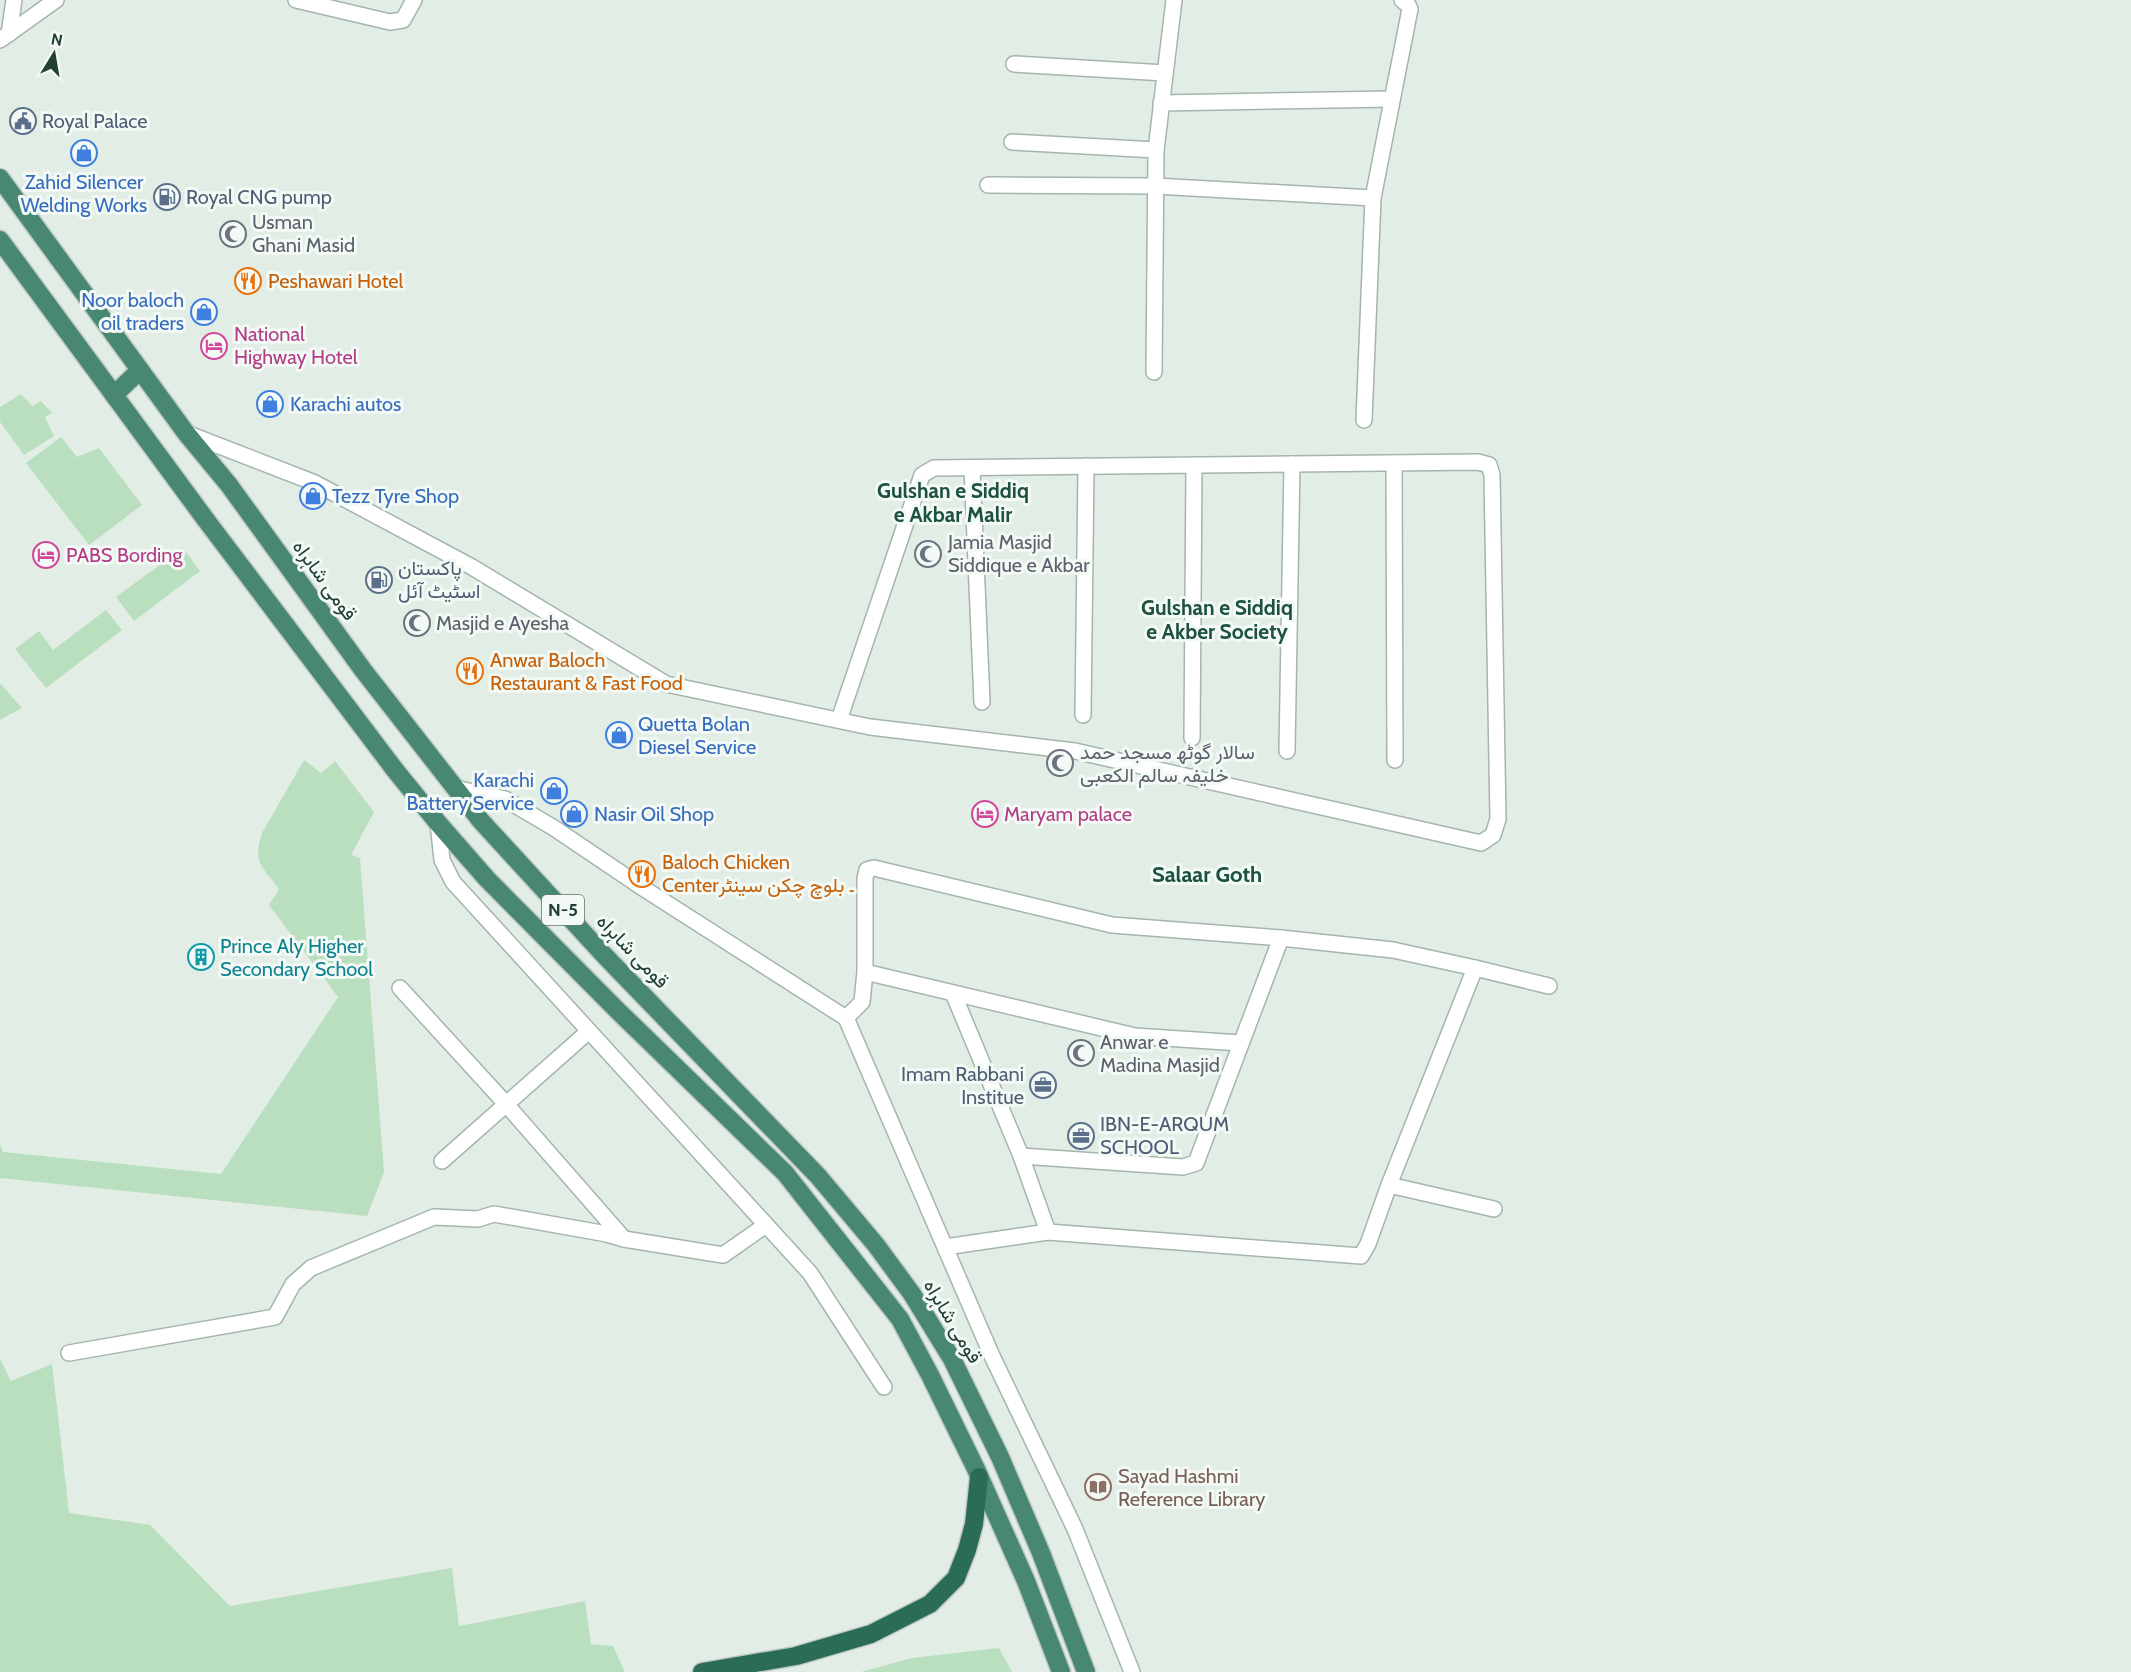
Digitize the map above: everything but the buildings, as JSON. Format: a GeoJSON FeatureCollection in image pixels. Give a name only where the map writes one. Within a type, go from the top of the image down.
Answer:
{"type":"FeatureCollection","features":[{"type":"Feature","properties":{"kind":"highway","name":"قومی شاہراہ"},"geometry":{"type":"LineString","coordinates":[[0,178],[186,433],[229,485],[363,670],[481,821],[604,955],[818,1176],[876,1245],[912,1294],[952,1359],[1000,1457],[1041,1553],[1084,1666]]}},
{"type":"Feature","properties":{"kind":"highway","name":"N-5"},"geometry":{"type":"LineString","coordinates":[[0,240],[395,770],[438,823],[495,887],[785,1173],[900,1319],[979,1477],[1026,1581],[1061,1672]]}},
{"type":"Feature","properties":{"kind":"highway"},"geometry":{"type":"LineString","coordinates":[[114,395],[140,370]]}},
{"type":"Feature","properties":{"kind":"highway"},"geometry":{"type":"LineString","coordinates":[[702,1672],[796,1656],[871,1634],[930,1604],[956,1578],[967,1550],[974,1524],[979,1477]]}},
{"type":"Feature","properties":{"kind":"street"},"geometry":{"type":"LineString","coordinates":[[5,37],[14,0]]}},
{"type":"Feature","properties":{"kind":"street"},"geometry":{"type":"LineString","coordinates":[[5,37],[56,0]]}},
{"type":"Feature","properties":{"kind":"street"},"geometry":{"type":"LineString","coordinates":[[296,0],[390,22],[404,20],[414,0]]}},
{"type":"Feature","properties":{"kind":"street"},"geometry":{"type":"LineString","coordinates":[[1154,372],[1156,150],[1174,0]]}},
{"type":"Feature","properties":{"kind":"street"},"geometry":{"type":"LineString","coordinates":[[1364,420],[1373,198],[1410,9],[1402,0]]}},
{"type":"Feature","properties":{"kind":"street"},"geometry":{"type":"LineString","coordinates":[[1014,64],[1165,73]]}},
{"type":"Feature","properties":{"kind":"street"},"geometry":{"type":"LineString","coordinates":[[1161,103],[1392,99]]}},
{"type":"Feature","properties":{"kind":"street"},"geometry":{"type":"LineString","coordinates":[[1012,142],[1156,150]]}},
{"type":"Feature","properties":{"kind":"street"},"geometry":{"type":"LineString","coordinates":[[988,185],[1155,186],[1373,198]]}},
{"type":"Feature","properties":{"kind":"street"},"geometry":{"type":"LineString","coordinates":[[186,433],[315,483],[472,567],[666,684],[870,727],[1075,750],[1481,843],[1493,835],[1498,819],[1492,475],[1489,465],[1479,462],[934,468],[922,475],[839,720]]}},
{"type":"Feature","properties":{"kind":"street"},"geometry":{"type":"LineString","coordinates":[[1394,463],[1395,760]]}},
{"type":"Feature","properties":{"kind":"street"},"geometry":{"type":"LineString","coordinates":[[1287,751],[1292,464]]}},
{"type":"Feature","properties":{"kind":"street"},"geometry":{"type":"LineString","coordinates":[[1192,738],[1194,465]]}},
{"type":"Feature","properties":{"kind":"street"},"geometry":{"type":"LineString","coordinates":[[1083,715],[1086,466]]}},
{"type":"Feature","properties":{"kind":"street"},"geometry":{"type":"LineString","coordinates":[[972,468],[982,702]]}},
{"type":"Feature","properties":{"kind":"street"},"geometry":{"type":"LineString","coordinates":[[455,788],[506,799],[846,1018],[992,1356],[1075,1529],[1132,1672]]}},
{"type":"Feature","properties":{"kind":"street"},"geometry":{"type":"LineString","coordinates":[[438,823],[442,860],[453,882],[810,1273],[884,1387]]}},
{"type":"Feature","properties":{"kind":"street"},"geometry":{"type":"LineString","coordinates":[[846,1018],[862,1002],[865,972],[865,878],[867,870],[874,868],[1112,925],[1281,938],[1394,950],[1549,986]]}},
{"type":"Feature","properties":{"kind":"street"},"geometry":{"type":"LineString","coordinates":[[1021,1156],[1183,1167],[1196,1162],[1281,938]]}},
{"type":"Feature","properties":{"kind":"street"},"geometry":{"type":"LineString","coordinates":[[945,1247],[1048,1232],[1360,1256],[1368,1244],[1475,968]]}},
{"type":"Feature","properties":{"kind":"street"},"geometry":{"type":"LineString","coordinates":[[865,972],[1135,1036],[1241,1043]]}},
{"type":"Feature","properties":{"kind":"street"},"geometry":{"type":"LineString","coordinates":[[400,988],[506,1104],[624,1239]]}},
{"type":"Feature","properties":{"kind":"street"},"geometry":{"type":"LineString","coordinates":[[953,993],[1021,1156],[1048,1232]]}},
{"type":"Feature","properties":{"kind":"street"},"geometry":{"type":"LineString","coordinates":[[442,1161],[589,1031]]}},
{"type":"Feature","properties":{"kind":"street"},"geometry":{"type":"LineString","coordinates":[[1389,1185],[1494,1209]]}},
{"type":"Feature","properties":{"kind":"street"},"geometry":{"type":"LineString","coordinates":[[69,1353],[275,1317],[293,1284],[311,1268],[434,1217],[478,1219],[494,1214],[723,1255],[766,1225]]}},
{"type":"Feature","properties":{"kind":"green space"},"geometry":{"type":"Polygon","coordinates":[[[21,394],[32,406],[41,401],[52,413],[45,417],[54,436],[24,455],[0,422],[0,407],[21,394]]]}},
{"type":"Feature","properties":{"kind":"green space"},"geometry":{"type":"Polygon","coordinates":[[[61,437],[77,457],[99,448],[142,505],[89,545],[26,463],[61,437]]]}},
{"type":"Feature","properties":{"kind":"green space"},"geometry":{"type":"Polygon","coordinates":[[[183,548],[200,571],[134,621],[116,597],[183,548]]]}},
{"type":"Feature","properties":{"kind":"green space"},"geometry":{"type":"Polygon","coordinates":[[[106,610],[122,630],[46,688],[15,649],[39,631],[53,650],[106,610]]]}},
{"type":"Feature","properties":{"kind":"green space"},"geometry":{"type":"Polygon","coordinates":[[[0,683],[22,708],[0,720],[0,683]]]}},
{"type":"Feature","properties":{"kind":"green space"},"geometry":{"type":"Polygon","coordinates":[[[304,760],[321,773],[335,761],[374,812],[351,855],[360,858],[384,1172],[367,1216],[0,1178],[0,1144],[3,1152],[221,1174],[338,997],[269,905],[279,889],[260,864],[259,858],[258,851],[262,833],[304,760]]]}},
{"type":"Feature","properties":{"kind":"green space"},"geometry":{"type":"Polygon","coordinates":[[[0,1359],[11,1381],[52,1364],[69,1513],[150,1525],[230,1606],[452,1568],[459,1626],[585,1601],[591,1644],[613,1646],[625,1672],[0,1672],[0,1359]]]}},
{"type":"Feature","properties":{"kind":"green space"},"geometry":{"type":"Polygon","coordinates":[[[999,1648],[1012,1672],[861,1672],[912,1658],[999,1648]]]}},
{"type":"Feature","properties":{"kind":"place","name":"Royal Palace"},"geometry":{"type":"Point","coordinates":[23,121]}},
{"type":"Feature","properties":{"kind":"place","name":"Zahid Silencer Welding Works"},"geometry":{"type":"Point","coordinates":[84,153]}},
{"type":"Feature","properties":{"kind":"place","name":"Royal CNG pump"},"geometry":{"type":"Point","coordinates":[167,197]}},
{"type":"Feature","properties":{"kind":"place","name":"Usman Ghani Masid"},"geometry":{"type":"Point","coordinates":[233,234]}},
{"type":"Feature","properties":{"kind":"place","name":"Peshawari Hotel"},"geometry":{"type":"Point","coordinates":[248,281]}},
{"type":"Feature","properties":{"kind":"place","name":"Noor baloch oil traders"},"geometry":{"type":"Point","coordinates":[204,312]}},
{"type":"Feature","properties":{"kind":"place","name":"National Highway Hotel"},"geometry":{"type":"Point","coordinates":[214,346]}},
{"type":"Feature","properties":{"kind":"place","name":"Karachi autos"},"geometry":{"type":"Point","coordinates":[270,404]}},
{"type":"Feature","properties":{"kind":"place","name":"Tezz Tyre Shop"},"geometry":{"type":"Point","coordinates":[313,496]}},
{"type":"Feature","properties":{"kind":"place","name":"Jamia Masjid Siddique e Akbar"},"geometry":{"type":"Point","coordinates":[928,554]}},
{"type":"Feature","properties":{"kind":"place","name":"PABS Bording"},"geometry":{"type":"Point","coordinates":[46,555]}},
{"type":"Feature","properties":{"kind":"place","name":"پاکستان اسٹیٹ آئل"},"geometry":{"type":"Point","coordinates":[379,580]}},
{"type":"Feature","properties":{"kind":"place","name":"Masjid e Ayesha"},"geometry":{"type":"Point","coordinates":[417,623]}},
{"type":"Feature","properties":{"kind":"place","name":"Anwar Baloch Restaurant & Fast Food"},"geometry":{"type":"Point","coordinates":[470,671]}},
{"type":"Feature","properties":{"kind":"place","name":"Quetta Bolan Diesel Service"},"geometry":{"type":"Point","coordinates":[619,735]}},
{"type":"Feature","properties":{"kind":"place","name":"سالار گوٹھ مسجد حمد خلیفہ سالم الکعبی"},"geometry":{"type":"Point","coordinates":[1060,763]}},
{"type":"Feature","properties":{"kind":"place","name":"Karachi Battery Service"},"geometry":{"type":"Point","coordinates":[554,791]}},
{"type":"Feature","properties":{"kind":"place","name":"Nasir Oil Shop"},"geometry":{"type":"Point","coordinates":[574,814]}},
{"type":"Feature","properties":{"kind":"place","name":"Maryam palace"},"geometry":{"type":"Point","coordinates":[985,814]}},
{"type":"Feature","properties":{"kind":"place","name":"Baloch Chicken Center۔ بلوچ چکن سینٹر"},"geometry":{"type":"Point","coordinates":[642,874]}},
{"type":"Feature","properties":{"kind":"place","name":"Prince Aly Higher Secondary School"},"geometry":{"type":"Point","coordinates":[201,957]}},
{"type":"Feature","properties":{"kind":"place","name":"Anwar e Madina Masjid"},"geometry":{"type":"Point","coordinates":[1081,1053]}},
{"type":"Feature","properties":{"kind":"place","name":"Imam Rabbani Institue"},"geometry":{"type":"Point","coordinates":[1043,1085]}},
{"type":"Feature","properties":{"kind":"place","name":"IBN-E-ARQUM SCHOOL"},"geometry":{"type":"Point","coordinates":[1081,1136]}},
{"type":"Feature","properties":{"kind":"place","name":"Sayad Hashmi Reference Library"},"geometry":{"type":"Point","coordinates":[1098,1487]}},
{"type":"Feature","properties":{"kind":"district","name":"Gulshan e Siddiq e Akbar Malir"},"geometry":{"type":"Point","coordinates":[953,503]}},
{"type":"Feature","properties":{"kind":"district","name":"Gulshan e Siddiq e Akber Society"},"geometry":{"type":"Point","coordinates":[1217,620]}},
{"type":"Feature","properties":{"kind":"district","name":"Salaar Goth"},"geometry":{"type":"Point","coordinates":[1207,874]}}]}
